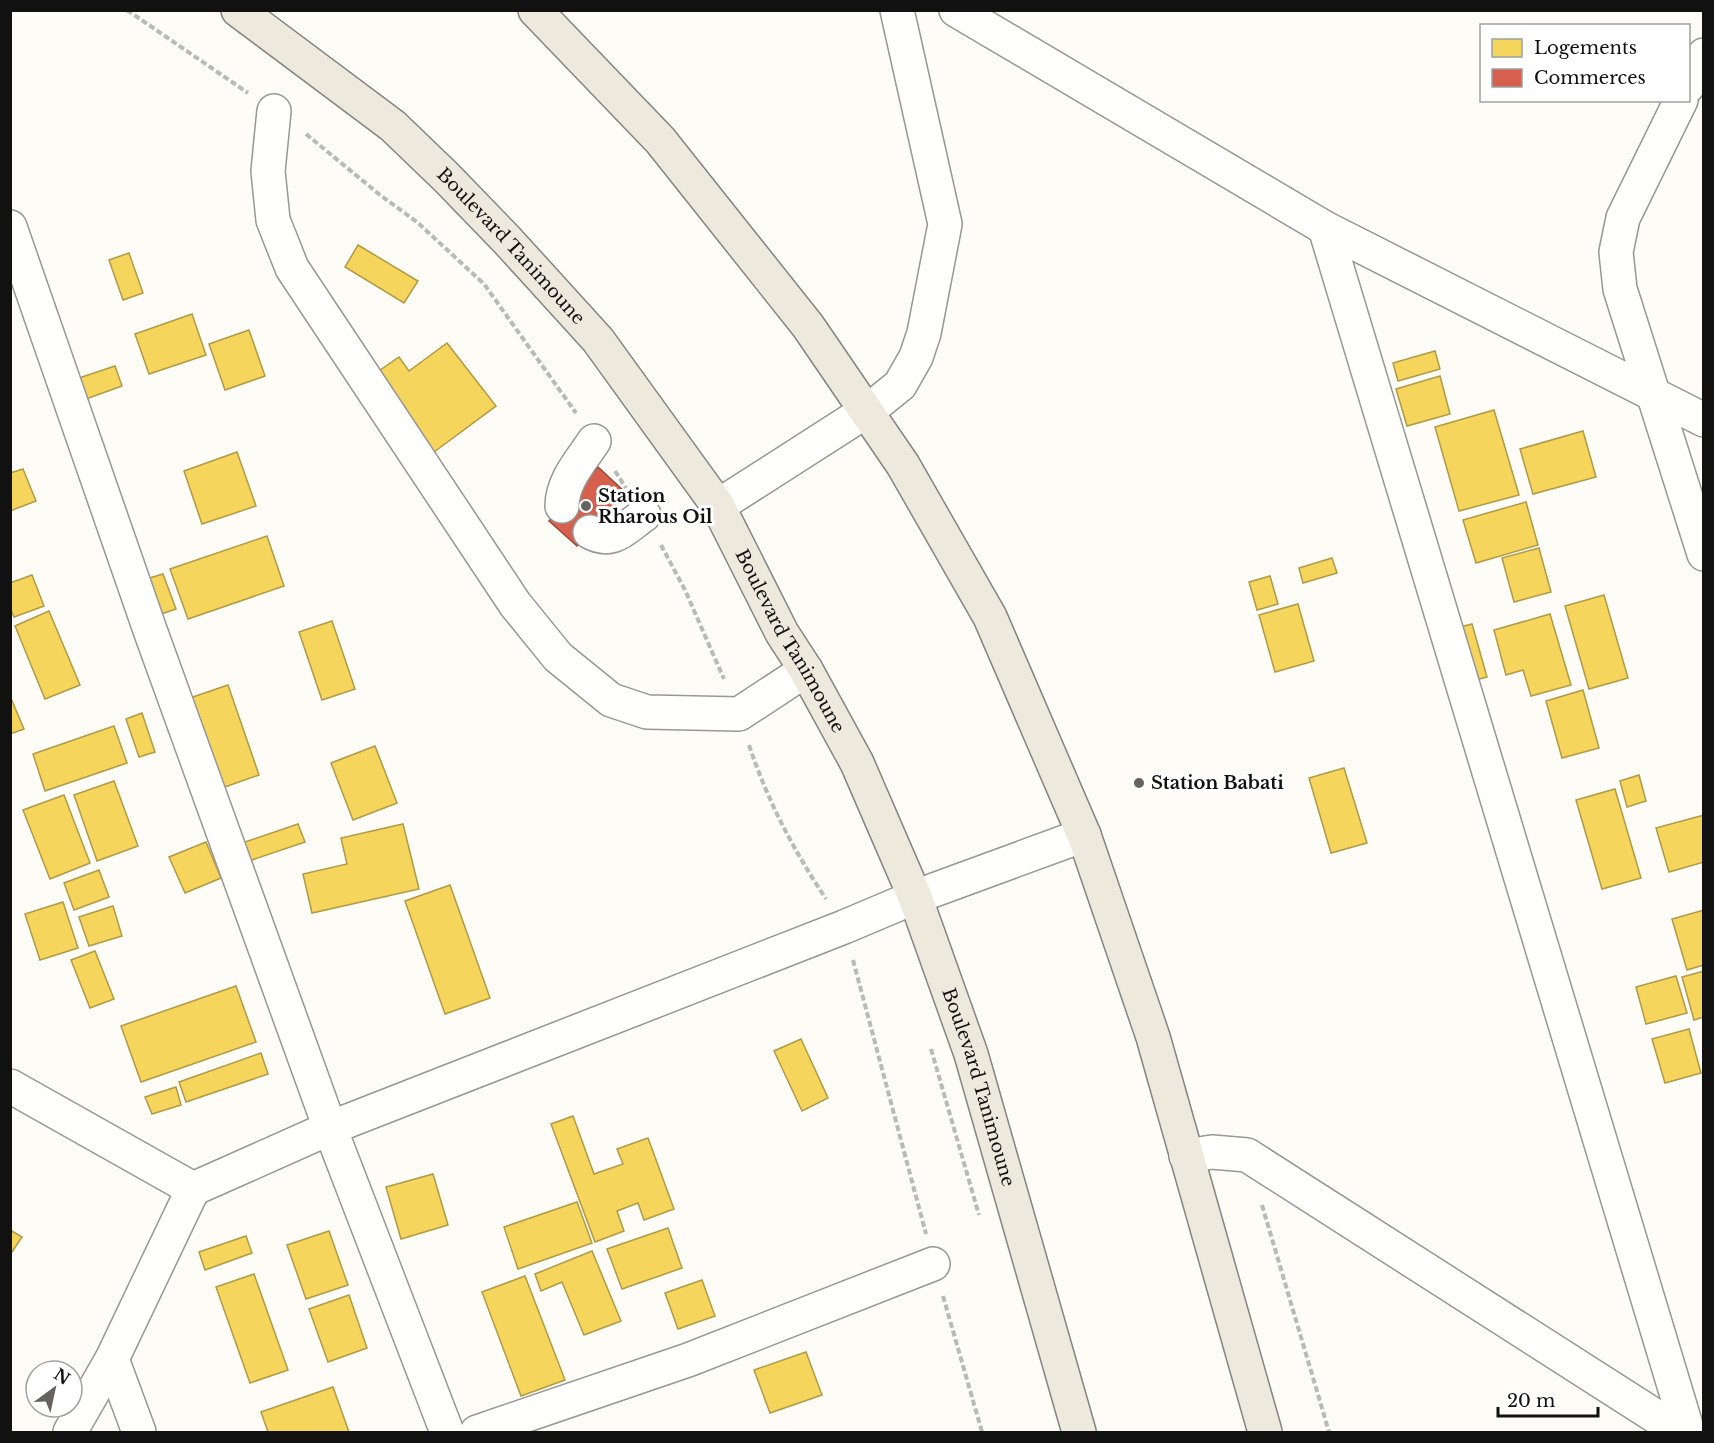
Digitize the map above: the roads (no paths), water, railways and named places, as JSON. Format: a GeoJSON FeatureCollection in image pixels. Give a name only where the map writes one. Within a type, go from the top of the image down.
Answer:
{"type":"FeatureCollection","features":[{"type":"Feature","properties":{"kind":"main road","name":"Boulevard Tanimoune"},"geometry":{"type":"LineString","coordinates":[[238,10],[393,126],[515,248],[598,340],[718,506],[782,633],[806,670],[857,763],[915,897],[971,1054],[1079,1432]]}},
{"type":"Feature","properties":{"kind":"main road"},"geometry":{"type":"LineString","coordinates":[[535,10],[660,140],[808,326],[903,465],[990,617],[1084,835],[1153,1037],[1265,1432]]}},
{"type":"Feature","properties":{"kind":"street"},"geometry":{"type":"LineString","coordinates":[[718,506],[865,412],[900,385],[916,357],[924,333],[945,224],[897,10]]}},
{"type":"Feature","properties":{"kind":"street"},"geometry":{"type":"LineString","coordinates":[[956,10],[1325,228],[1704,420]]}},
{"type":"Feature","properties":{"kind":"street"},"geometry":{"type":"LineString","coordinates":[[1690,84],[1704,55]]}},
{"type":"Feature","properties":{"kind":"street"},"geometry":{"type":"LineString","coordinates":[[1680,102],[1623,218],[1616,252],[1620,289],[1704,554]]}},
{"type":"Feature","properties":{"kind":"street"},"geometry":{"type":"LineString","coordinates":[[274,111],[268,171],[273,220],[292,268],[515,604],[558,657],[610,700],[647,712],[739,714],[806,670]]}},
{"type":"Feature","properties":{"kind":"street"},"geometry":{"type":"LineString","coordinates":[[10,227],[150,630],[330,1128],[447,1432]]}},
{"type":"Feature","properties":{"kind":"street"},"geometry":{"type":"LineString","coordinates":[[1325,228],[1688,1432]]}},
{"type":"Feature","properties":{"kind":"street"},"geometry":{"type":"LineString","coordinates":[[562,506],[562,494],[566,484],[594,441]]}},
{"type":"Feature","properties":{"kind":"street"},"geometry":{"type":"LineString","coordinates":[[590,532],[600,537],[612,537],[644,515]]}},
{"type":"Feature","properties":{"kind":"street"},"geometry":{"type":"LineString","coordinates":[[70,1432],[112,1359],[193,1189],[330,1128],[844,927],[915,897],[1084,835]]}},
{"type":"Feature","properties":{"kind":"street"},"geometry":{"type":"LineString","coordinates":[[10,1086],[193,1189]]}},
{"type":"Feature","properties":{"kind":"street"},"geometry":{"type":"LineString","coordinates":[[1186,1156],[1212,1152],[1247,1155],[1680,1432]]}},
{"type":"Feature","properties":{"kind":"street"},"geometry":{"type":"LineString","coordinates":[[477,1432],[688,1360],[933,1264]]}},
{"type":"Feature","properties":{"kind":"street"},"geometry":{"type":"LineString","coordinates":[[112,1359],[140,1432]]}},
{"type":"Feature","properties":{"kind":"place","name":"Station Rharous Oil"},"geometry":{"type":"Point","coordinates":[586,506]}},
{"type":"Feature","properties":{"kind":"place","name":"Station Babati"},"geometry":{"type":"Point","coordinates":[1139,783]}}]}
